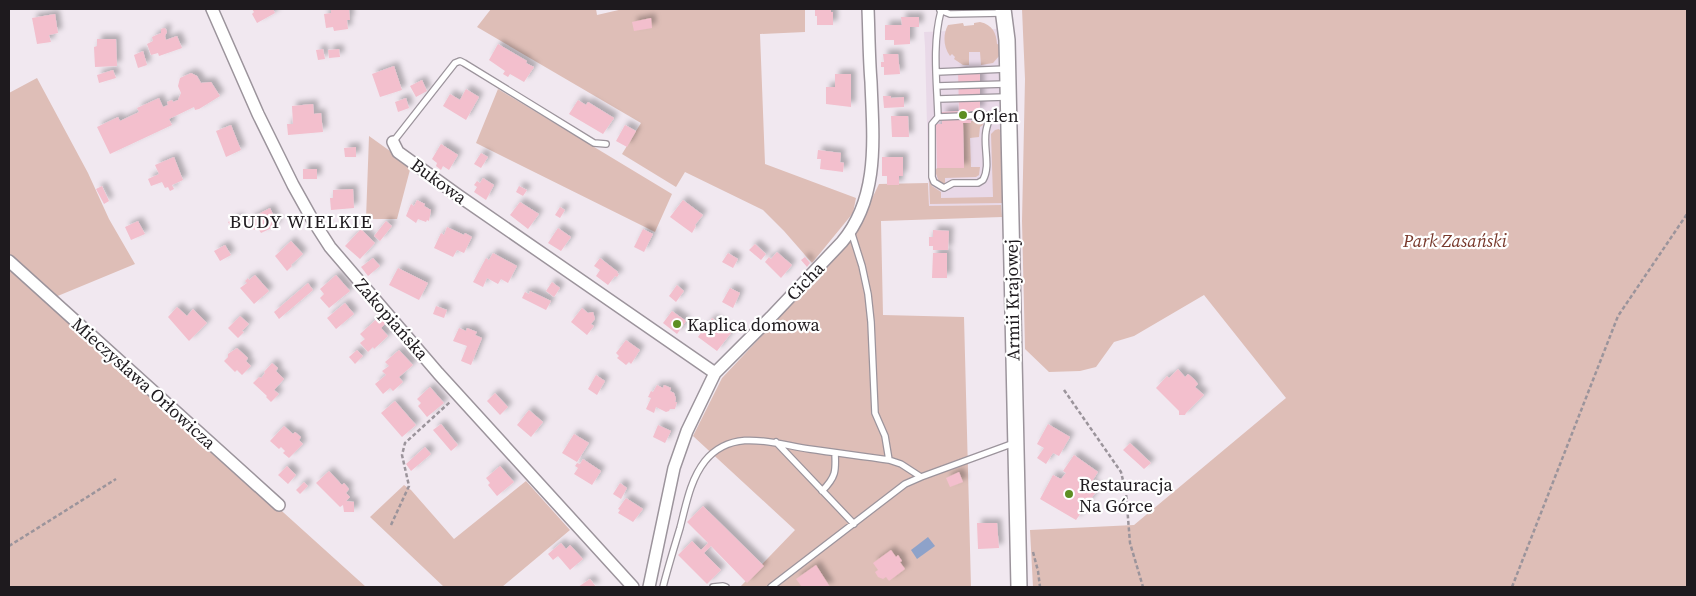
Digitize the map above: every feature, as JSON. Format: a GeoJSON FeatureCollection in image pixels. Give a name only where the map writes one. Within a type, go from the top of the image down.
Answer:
{"type":"FeatureCollection","features":[{"type":"Feature","properties":{"kind":"street","name":"Zakopiańska"},"geometry":{"type":"LineString","coordinates":[[212,9],[258,114],[312,219],[330,248],[458,394],[633,587]]}},
{"type":"Feature","properties":{"kind":"street","name":"Cicha"},"geometry":{"type":"LineString","coordinates":[[649,587],[674,468],[687,431],[715,373],[852,231],[867,194],[873,152],[868,9]]}},
{"type":"Feature","properties":{"kind":"street","name":"Armii Krajowej"},"geometry":{"type":"LineString","coordinates":[[1002,10],[1009,114],[1019,587]]}},
{"type":"Feature","properties":{"kind":"street","name":"Bukowa"},"geometry":{"type":"LineString","coordinates":[[393,142],[398,152],[459,196],[715,373]]}},
{"type":"Feature","properties":{"kind":"street","name":"Mieczysława Orłowicza"},"geometry":{"type":"LineString","coordinates":[[9,261],[279,505]]}},
{"type":"Feature","properties":{"kind":"lane"},"geometry":{"type":"LineString","coordinates":[[990,115],[986,130],[986,169],[983,180],[953,183],[944,188],[934,182],[932,177],[932,124],[938,117],[936,28],[940,10],[950,14],[1002,10]]}},
{"type":"Feature","properties":{"kind":"lane","name":"Bukowa"},"geometry":{"type":"LineString","coordinates":[[393,142],[439,82],[455,63],[460,62],[594,142],[606,144]]}},
{"type":"Feature","properties":{"kind":"lane"},"geometry":{"type":"LineString","coordinates":[[937,72],[1008,84]]}},
{"type":"Feature","properties":{"kind":"lane"},"geometry":{"type":"LineString","coordinates":[[937,86],[1008,84]]}},
{"type":"Feature","properties":{"kind":"lane"},"geometry":{"type":"LineString","coordinates":[[938,98],[1008,84]]}},
{"type":"Feature","properties":{"kind":"lane"},"geometry":{"type":"LineString","coordinates":[[938,117],[1009,114]]}},
{"type":"Feature","properties":{"kind":"lane"},"geometry":{"type":"LineString","coordinates":[[852,231],[862,266],[872,322],[875,413],[885,436],[889,460]]}},
{"type":"Feature","properties":{"kind":"lane"},"geometry":{"type":"LineString","coordinates":[[663,587],[693,482],[706,460],[715,451],[740,441],[776,442],[835,453],[889,460],[901,464],[921,477]]}},
{"type":"Feature","properties":{"kind":"lane"},"geometry":{"type":"LineString","coordinates":[[776,442],[854,524]]}},
{"type":"Feature","properties":{"kind":"lane"},"geometry":{"type":"LineString","coordinates":[[771,587],[905,484],[1016,443]]}},
{"type":"Feature","properties":{"kind":"lane"},"geometry":{"type":"LineString","coordinates":[[822,490],[831,482],[835,474],[835,453]]}},
{"type":"Feature","properties":{"kind":"lane"},"geometry":{"type":"LineString","coordinates":[[713,587],[726,587]]}},
{"type":"Feature","properties":{"kind":"path"},"geometry":{"type":"LineString","coordinates":[[1512,587],[1618,316],[1687,214]]}},
{"type":"Feature","properties":{"kind":"path"},"geometry":{"type":"LineString","coordinates":[[1064,390],[1121,472],[1126,493],[1130,543],[1143,587]]}},
{"type":"Feature","properties":{"kind":"path"},"geometry":{"type":"LineString","coordinates":[[391,525],[409,486],[402,455],[405,444],[458,394]]}},
{"type":"Feature","properties":{"kind":"path"},"geometry":{"type":"LineString","coordinates":[[9,546],[116,478]]}},
{"type":"Feature","properties":{"kind":"path"},"geometry":{"type":"LineString","coordinates":[[1032,551],[1038,571],[1040,587]]}},
{"type":"Feature","properties":{"kind":"shaded area","name":"Orlen"},"geometry":{"type":"Polygon","coordinates":[[[998,29],[1001,205],[929,206],[924,32],[998,29]]]}},
{"type":"Feature","properties":{"kind":"green space"},"geometry":{"type":"Polygon","coordinates":[[[491,9],[596,9],[597,15],[623,9],[805,9],[805,32],[760,34],[765,164],[856,198],[853,213],[812,263],[763,210],[685,172],[676,187],[622,154],[641,123],[477,27],[491,9]]]}},
{"type":"Feature","properties":{"kind":"green space","name":"Park Zasański"},"geometry":{"type":"Polygon","coordinates":[[[1022,9],[1687,9],[1687,587],[1033,587],[1030,530],[1134,525],[1286,398],[1204,295],[1134,336],[1114,342],[1096,367],[1080,371],[1049,372],[1025,349],[1022,221],[1025,79],[1022,9]]]}},
{"type":"Feature","properties":{"kind":"green space"},"geometry":{"type":"Polygon","coordinates":[[[980,22],[988,25],[993,30],[997,44],[1001,45],[1000,55],[993,63],[981,65],[980,52],[969,52],[969,65],[963,65],[954,59],[955,57],[952,54],[950,56],[946,49],[944,41],[946,29],[948,25],[963,23],[964,26],[980,22]]]}},
{"type":"Feature","properties":{"kind":"green space"},"geometry":{"type":"Polygon","coordinates":[[[37,78],[88,173],[109,219],[135,264],[48,300],[366,587],[9,587],[9,93],[37,78]]]}},
{"type":"Feature","properties":{"kind":"green space"},"geometry":{"type":"Polygon","coordinates":[[[498,89],[672,194],[655,232],[476,143],[498,89]]]}},
{"type":"Feature","properties":{"kind":"green space"},"geometry":{"type":"Polygon","coordinates":[[[971,121],[982,121],[983,125],[980,127],[979,137],[970,138],[971,167],[980,167],[979,175],[976,177],[945,178],[945,184],[939,182],[935,171],[937,168],[964,168],[963,123],[971,123],[971,121]]]}},
{"type":"Feature","properties":{"kind":"green space"},"geometry":{"type":"Polygon","coordinates":[[[999,129],[1001,131],[1003,203],[930,204],[929,178],[932,186],[941,192],[941,198],[993,197],[991,134],[999,129]]]}},
{"type":"Feature","properties":{"kind":"green space"},"geometry":{"type":"Polygon","coordinates":[[[369,136],[411,166],[397,219],[366,219],[369,136]]]}},
{"type":"Feature","properties":{"kind":"green space"},"geometry":{"type":"Polygon","coordinates":[[[928,183],[929,206],[1001,205],[1002,217],[881,221],[883,315],[964,317],[971,587],[740,587],[795,530],[693,436],[722,378],[852,240],[879,184],[928,183]]]}},
{"type":"Feature","properties":{"kind":"green space"},"geometry":{"type":"Polygon","coordinates":[[[526,481],[570,530],[502,587],[444,587],[370,517],[404,485],[411,490],[454,539],[526,481]]]}},
{"type":"Feature","properties":{"kind":"water"},"geometry":{"type":"Polygon","coordinates":[[[928,537],[935,546],[917,559],[911,550],[928,537]]]}},
{"type":"Feature","properties":{"kind":"building"},"geometry":{"type":"Polygon","coordinates":[[[252,9],[273,9],[275,13],[257,23],[252,14],[254,12],[252,9]]]}},
{"type":"Feature","properties":{"kind":"building"},"geometry":{"type":"Polygon","coordinates":[[[349,9],[350,20],[347,20],[348,29],[334,31],[333,27],[326,28],[324,14],[331,13],[331,10],[349,9]]]}},
{"type":"Feature","properties":{"kind":"building"},"geometry":{"type":"Polygon","coordinates":[[[815,9],[831,9],[831,12],[833,12],[833,25],[817,25],[815,9]]]}},
{"type":"Feature","properties":{"kind":"building"},"geometry":{"type":"Polygon","coordinates":[[[55,14],[58,33],[49,35],[51,42],[37,44],[32,18],[55,14]]]}},
{"type":"Feature","properties":{"kind":"building"},"geometry":{"type":"Polygon","coordinates":[[[901,17],[919,17],[919,27],[910,27],[910,44],[894,45],[894,40],[885,40],[885,25],[902,25],[901,17]]]}},
{"type":"Feature","properties":{"kind":"building"},"geometry":{"type":"Polygon","coordinates":[[[651,18],[652,28],[634,31],[632,22],[651,18]]]}},
{"type":"Feature","properties":{"kind":"building"},"geometry":{"type":"Polygon","coordinates":[[[164,28],[167,32],[166,40],[177,36],[182,48],[159,56],[158,53],[151,55],[147,44],[153,41],[152,37],[161,33],[161,29],[164,28]]]}},
{"type":"Feature","properties":{"kind":"building"},"geometry":{"type":"Polygon","coordinates":[[[97,39],[116,39],[117,66],[95,67],[94,47],[97,46],[97,39]]]}},
{"type":"Feature","properties":{"kind":"building"},"geometry":{"type":"Polygon","coordinates":[[[498,44],[534,67],[524,82],[510,74],[508,77],[503,74],[505,71],[489,60],[498,44]]]}},
{"type":"Feature","properties":{"kind":"building"},"geometry":{"type":"Polygon","coordinates":[[[323,49],[325,59],[318,60],[316,50],[323,49]]]}},
{"type":"Feature","properties":{"kind":"building"},"geometry":{"type":"Polygon","coordinates":[[[339,49],[340,57],[329,58],[328,50],[339,49]]]}},
{"type":"Feature","properties":{"kind":"building"},"geometry":{"type":"Polygon","coordinates":[[[143,51],[147,65],[138,68],[134,55],[143,51]]]}},
{"type":"Feature","properties":{"kind":"building"},"geometry":{"type":"Polygon","coordinates":[[[883,54],[898,54],[900,74],[884,75],[884,67],[881,67],[881,62],[884,62],[883,54]]]}},
{"type":"Feature","properties":{"kind":"building"},"geometry":{"type":"Polygon","coordinates":[[[394,66],[402,90],[380,97],[372,74],[394,66]]]}},
{"type":"Feature","properties":{"kind":"building"},"geometry":{"type":"Polygon","coordinates":[[[958,69],[980,69],[980,111],[970,111],[971,123],[963,123],[964,168],[937,168],[936,124],[942,124],[942,112],[959,111],[958,69]]]}},
{"type":"Feature","properties":{"kind":"building"},"geometry":{"type":"Polygon","coordinates":[[[113,70],[116,78],[99,83],[97,75],[113,70]]]}},
{"type":"Feature","properties":{"kind":"building"},"geometry":{"type":"Polygon","coordinates":[[[191,73],[197,76],[201,83],[211,82],[220,96],[199,109],[195,110],[194,107],[169,119],[172,125],[110,154],[97,127],[118,117],[120,121],[139,112],[137,108],[159,98],[163,107],[168,105],[167,102],[178,100],[181,93],[178,86],[180,78],[191,73]]]}},
{"type":"Feature","properties":{"kind":"building"},"geometry":{"type":"Polygon","coordinates":[[[835,74],[851,74],[851,107],[826,104],[826,87],[835,87],[835,74]]]}},
{"type":"Feature","properties":{"kind":"building"},"geometry":{"type":"Polygon","coordinates":[[[422,80],[427,91],[416,97],[410,86],[422,80]]]}},
{"type":"Feature","properties":{"kind":"building"},"geometry":{"type":"Polygon","coordinates":[[[466,89],[479,97],[466,120],[443,106],[450,94],[460,100],[466,89]]]}},
{"type":"Feature","properties":{"kind":"building"},"geometry":{"type":"Polygon","coordinates":[[[883,96],[891,96],[891,98],[904,97],[904,107],[884,108],[883,96]]]}},
{"type":"Feature","properties":{"kind":"building"},"geometry":{"type":"Polygon","coordinates":[[[406,98],[409,108],[398,112],[395,102],[406,98]]]}},
{"type":"Feature","properties":{"kind":"building"},"geometry":{"type":"Polygon","coordinates":[[[578,100],[586,105],[588,102],[614,118],[603,134],[569,114],[578,100]]]}},
{"type":"Feature","properties":{"kind":"building"},"geometry":{"type":"Polygon","coordinates":[[[313,104],[314,114],[321,113],[323,132],[288,135],[287,124],[293,124],[292,106],[313,104]]]}},
{"type":"Feature","properties":{"kind":"building"},"geometry":{"type":"Polygon","coordinates":[[[891,116],[908,116],[909,137],[892,137],[891,116]]]}},
{"type":"Feature","properties":{"kind":"building"},"geometry":{"type":"Polygon","coordinates":[[[231,125],[241,150],[226,157],[216,131],[231,125]]]}},
{"type":"Feature","properties":{"kind":"building"},"geometry":{"type":"Polygon","coordinates":[[[625,125],[636,131],[627,147],[616,141],[625,125]]]}},
{"type":"Feature","properties":{"kind":"building"},"geometry":{"type":"Polygon","coordinates":[[[441,144],[458,155],[449,170],[443,166],[441,170],[432,159],[441,144]]]}},
{"type":"Feature","properties":{"kind":"building"},"geometry":{"type":"Polygon","coordinates":[[[356,147],[356,157],[345,157],[344,148],[356,147]]]}},
{"type":"Feature","properties":{"kind":"building"},"geometry":{"type":"Polygon","coordinates":[[[818,150],[841,153],[840,162],[844,163],[843,172],[820,169],[821,159],[817,159],[818,150]]]}},
{"type":"Feature","properties":{"kind":"building"},"geometry":{"type":"Polygon","coordinates":[[[481,153],[488,157],[481,168],[474,164],[481,153]]]}},
{"type":"Feature","properties":{"kind":"building"},"geometry":{"type":"Polygon","coordinates":[[[174,157],[183,180],[172,185],[174,189],[170,191],[168,187],[165,188],[162,182],[151,186],[148,179],[159,174],[155,165],[174,157]]]}},
{"type":"Feature","properties":{"kind":"building"},"geometry":{"type":"Polygon","coordinates":[[[882,157],[903,157],[903,176],[899,176],[899,185],[887,185],[887,176],[882,176],[882,157]]]}},
{"type":"Feature","properties":{"kind":"building"},"geometry":{"type":"Polygon","coordinates":[[[303,169],[317,169],[317,179],[303,179],[303,169]]]}},
{"type":"Feature","properties":{"kind":"building"},"geometry":{"type":"Polygon","coordinates":[[[483,178],[494,185],[486,200],[474,192],[477,187],[474,185],[477,181],[480,183],[483,178]]]}},
{"type":"Feature","properties":{"kind":"building"},"geometry":{"type":"Polygon","coordinates":[[[102,186],[109,201],[104,204],[96,189],[102,186]]]}},
{"type":"Feature","properties":{"kind":"building"},"geometry":{"type":"Polygon","coordinates":[[[519,186],[527,190],[523,196],[516,192],[519,186]]]}},
{"type":"Feature","properties":{"kind":"building"},"geometry":{"type":"Polygon","coordinates":[[[353,189],[354,208],[331,210],[330,198],[333,198],[333,190],[353,189]]]}},
{"type":"Feature","properties":{"kind":"building"},"geometry":{"type":"Polygon","coordinates":[[[417,200],[431,210],[429,221],[427,220],[426,222],[418,219],[416,223],[406,216],[411,204],[414,206],[417,200]]]}},
{"type":"Feature","properties":{"kind":"building"},"geometry":{"type":"Polygon","coordinates":[[[683,200],[703,215],[695,225],[692,233],[670,217],[683,200]]]}},
{"type":"Feature","properties":{"kind":"building"},"geometry":{"type":"Polygon","coordinates":[[[520,202],[539,214],[528,229],[510,215],[520,202]]]}},
{"type":"Feature","properties":{"kind":"building"},"geometry":{"type":"Polygon","coordinates":[[[560,207],[565,210],[560,218],[555,215],[560,207]]]}},
{"type":"Feature","properties":{"kind":"building"},"geometry":{"type":"Polygon","coordinates":[[[270,208],[278,225],[261,233],[258,228],[254,230],[249,219],[270,208]]]}},
{"type":"Feature","properties":{"kind":"building"},"geometry":{"type":"Polygon","coordinates":[[[238,217],[242,224],[233,230],[228,222],[238,217]]]}},
{"type":"Feature","properties":{"kind":"building"},"geometry":{"type":"Polygon","coordinates":[[[138,221],[145,234],[131,240],[125,227],[138,221]]]}},
{"type":"Feature","properties":{"kind":"building"},"geometry":{"type":"Polygon","coordinates":[[[386,221],[392,226],[380,241],[374,236],[386,221]]]}},
{"type":"Feature","properties":{"kind":"building"},"geometry":{"type":"Polygon","coordinates":[[[447,227],[472,237],[464,253],[457,250],[453,257],[434,248],[441,233],[444,235],[447,227]]]}},
{"type":"Feature","properties":{"kind":"building"},"geometry":{"type":"Polygon","coordinates":[[[558,228],[571,237],[561,251],[548,243],[558,228]]]}},
{"type":"Feature","properties":{"kind":"building"},"geometry":{"type":"Polygon","coordinates":[[[361,229],[375,243],[360,259],[345,246],[361,229]]]}},
{"type":"Feature","properties":{"kind":"building"},"geometry":{"type":"Polygon","coordinates":[[[643,229],[653,234],[644,252],[634,247],[643,229]]]}},
{"type":"Feature","properties":{"kind":"building"},"geometry":{"type":"Polygon","coordinates":[[[933,230],[949,231],[948,250],[933,250],[933,246],[929,246],[929,237],[933,237],[933,230]]]}},
{"type":"Feature","properties":{"kind":"building"},"geometry":{"type":"Polygon","coordinates":[[[291,241],[303,254],[287,271],[275,256],[291,241]]]}},
{"type":"Feature","properties":{"kind":"building"},"geometry":{"type":"Polygon","coordinates":[[[755,244],[766,254],[761,260],[749,250],[755,244]]]}},
{"type":"Feature","properties":{"kind":"building"},"geometry":{"type":"Polygon","coordinates":[[[225,245],[231,255],[220,261],[214,251],[225,245]]]}},
{"type":"Feature","properties":{"kind":"building"},"geometry":{"type":"Polygon","coordinates":[[[777,252],[792,265],[781,278],[765,262],[769,257],[771,259],[777,252]]]}},
{"type":"Feature","properties":{"kind":"building"},"geometry":{"type":"Polygon","coordinates":[[[493,253],[517,266],[508,283],[501,279],[498,284],[487,278],[483,287],[473,282],[486,258],[489,260],[493,253]]]}},
{"type":"Feature","properties":{"kind":"building"},"geometry":{"type":"Polygon","coordinates":[[[728,253],[738,259],[733,268],[722,262],[728,253]]]}},
{"type":"Feature","properties":{"kind":"building"},"geometry":{"type":"Polygon","coordinates":[[[933,253],[947,253],[947,278],[932,278],[933,253]]]}},
{"type":"Feature","properties":{"kind":"building"},"geometry":{"type":"Polygon","coordinates":[[[805,257],[810,263],[807,267],[801,260],[805,257]]]}},
{"type":"Feature","properties":{"kind":"building"},"geometry":{"type":"Polygon","coordinates":[[[373,258],[380,266],[368,276],[361,267],[373,258]]]}},
{"type":"Feature","properties":{"kind":"building"},"geometry":{"type":"Polygon","coordinates":[[[600,258],[619,274],[608,285],[596,276],[600,270],[594,266],[600,258]]]}},
{"type":"Feature","properties":{"kind":"building"},"geometry":{"type":"Polygon","coordinates":[[[398,268],[428,283],[419,300],[389,285],[398,268]]]}},
{"type":"Feature","properties":{"kind":"building"},"geometry":{"type":"Polygon","coordinates":[[[255,275],[269,291],[254,304],[240,288],[247,283],[245,281],[248,278],[249,280],[255,275]]]}},
{"type":"Feature","properties":{"kind":"building"},"geometry":{"type":"Polygon","coordinates":[[[336,275],[350,291],[329,308],[320,298],[324,294],[320,289],[336,275]]]}},
{"type":"Feature","properties":{"kind":"building"},"geometry":{"type":"Polygon","coordinates":[[[552,282],[560,288],[554,297],[546,291],[552,282]]]}},
{"type":"Feature","properties":{"kind":"building"},"geometry":{"type":"Polygon","coordinates":[[[308,283],[313,290],[279,319],[274,312],[308,283]]]}},
{"type":"Feature","properties":{"kind":"building"},"geometry":{"type":"Polygon","coordinates":[[[677,285],[684,291],[676,302],[669,296],[677,285]]]}},
{"type":"Feature","properties":{"kind":"building"},"geometry":{"type":"Polygon","coordinates":[[[730,288],[740,293],[733,308],[722,302],[730,288]]]}},
{"type":"Feature","properties":{"kind":"building"},"geometry":{"type":"Polygon","coordinates":[[[530,291],[551,301],[546,310],[522,298],[525,292],[529,294],[530,291]]]}},
{"type":"Feature","properties":{"kind":"building"},"geometry":{"type":"Polygon","coordinates":[[[345,303],[354,314],[336,329],[327,318],[345,303]]]}},
{"type":"Feature","properties":{"kind":"building"},"geometry":{"type":"Polygon","coordinates":[[[436,306],[447,310],[444,318],[433,314],[436,306]]]}},
{"type":"Feature","properties":{"kind":"building"},"geometry":{"type":"Polygon","coordinates":[[[177,307],[187,316],[193,309],[207,323],[189,341],[168,317],[177,307]]]}},
{"type":"Feature","properties":{"kind":"building"},"geometry":{"type":"Polygon","coordinates":[[[582,308],[588,313],[593,312],[595,319],[591,324],[594,326],[587,335],[571,322],[582,308]]]}},
{"type":"Feature","properties":{"kind":"building"},"geometry":{"type":"Polygon","coordinates":[[[672,311],[686,321],[677,334],[663,323],[672,311]]]}},
{"type":"Feature","properties":{"kind":"building"},"geometry":{"type":"Polygon","coordinates":[[[240,316],[249,324],[238,338],[228,328],[240,316]]]}},
{"type":"Feature","properties":{"kind":"building"},"geometry":{"type":"Polygon","coordinates":[[[380,316],[386,323],[381,328],[388,336],[368,352],[360,343],[365,339],[360,334],[380,316]]]}},
{"type":"Feature","properties":{"kind":"building"},"geometry":{"type":"Polygon","coordinates":[[[712,318],[731,333],[717,351],[698,337],[712,318]]]}},
{"type":"Feature","properties":{"kind":"building"},"geometry":{"type":"Polygon","coordinates":[[[459,328],[466,331],[467,328],[477,332],[475,335],[482,338],[471,365],[461,361],[467,346],[453,341],[459,328]]]}},
{"type":"Feature","properties":{"kind":"building"},"geometry":{"type":"Polygon","coordinates":[[[626,340],[640,350],[631,364],[629,362],[626,365],[617,358],[619,356],[616,353],[626,340]]]}},
{"type":"Feature","properties":{"kind":"building"},"geometry":{"type":"Polygon","coordinates":[[[237,348],[248,358],[246,361],[251,366],[242,375],[237,370],[235,372],[224,361],[228,354],[237,348]]]}},
{"type":"Feature","properties":{"kind":"building"},"geometry":{"type":"Polygon","coordinates":[[[357,350],[363,356],[355,364],[349,357],[357,350]]]}},
{"type":"Feature","properties":{"kind":"building"},"geometry":{"type":"Polygon","coordinates":[[[399,350],[413,365],[399,377],[403,382],[393,391],[390,388],[383,394],[375,384],[386,375],[382,371],[389,366],[385,362],[399,350]]]}},
{"type":"Feature","properties":{"kind":"building"},"geometry":{"type":"Polygon","coordinates":[[[272,363],[278,368],[276,371],[284,379],[274,390],[279,394],[271,402],[253,383],[259,377],[261,378],[272,363]]]}},
{"type":"Feature","properties":{"kind":"building"},"geometry":{"type":"Polygon","coordinates":[[[1178,369],[1185,377],[1188,374],[1194,379],[1198,384],[1195,387],[1204,395],[1185,415],[1179,415],[1179,411],[1156,388],[1167,376],[1169,378],[1178,369]]]}},
{"type":"Feature","properties":{"kind":"building"},"geometry":{"type":"Polygon","coordinates":[[[596,375],[605,381],[597,395],[588,389],[596,375]]]}},
{"type":"Feature","properties":{"kind":"building"},"geometry":{"type":"Polygon","coordinates":[[[657,385],[663,388],[664,385],[671,388],[670,391],[674,393],[675,402],[677,402],[675,409],[670,409],[666,412],[656,407],[654,413],[646,409],[651,398],[648,397],[657,385]]]}},
{"type":"Feature","properties":{"kind":"building"},"geometry":{"type":"Polygon","coordinates":[[[430,387],[444,403],[427,417],[418,406],[421,403],[417,399],[430,387]]]}},
{"type":"Feature","properties":{"kind":"building"},"geometry":{"type":"Polygon","coordinates":[[[495,393],[508,407],[500,415],[487,401],[495,393]]]}},
{"type":"Feature","properties":{"kind":"building"},"geometry":{"type":"Polygon","coordinates":[[[395,401],[416,425],[402,437],[381,413],[395,401]]]}},
{"type":"Feature","properties":{"kind":"building"},"geometry":{"type":"Polygon","coordinates":[[[529,410],[543,422],[531,437],[517,425],[529,410]]]}},
{"type":"Feature","properties":{"kind":"building"},"geometry":{"type":"Polygon","coordinates":[[[441,424],[458,445],[451,451],[433,430],[441,424]]]}},
{"type":"Feature","properties":{"kind":"building"},"geometry":{"type":"Polygon","coordinates":[[[1048,424],[1070,437],[1059,456],[1053,453],[1046,464],[1037,458],[1044,448],[1037,444],[1048,424]]]}},
{"type":"Feature","properties":{"kind":"building"},"geometry":{"type":"Polygon","coordinates":[[[658,425],[671,431],[665,443],[653,437],[658,425]]]}},
{"type":"Feature","properties":{"kind":"building"},"geometry":{"type":"Polygon","coordinates":[[[284,426],[293,434],[295,432],[301,437],[299,440],[303,444],[289,458],[283,453],[285,451],[281,447],[279,449],[270,441],[284,426]]]}},
{"type":"Feature","properties":{"kind":"building"},"geometry":{"type":"Polygon","coordinates":[[[574,434],[589,443],[577,462],[562,453],[574,434]]]}},
{"type":"Feature","properties":{"kind":"building"},"geometry":{"type":"Polygon","coordinates":[[[1130,443],[1151,463],[1144,469],[1123,450],[1130,443]]]}},
{"type":"Feature","properties":{"kind":"building"},"geometry":{"type":"Polygon","coordinates":[[[425,447],[431,454],[411,471],[406,464],[425,447]]]}},
{"type":"Feature","properties":{"kind":"building","name":"Restauracja Na Górce"},"geometry":{"type":"Polygon","coordinates":[[[1074,455],[1098,472],[1091,483],[1098,489],[1076,520],[1040,499],[1053,475],[1061,479],[1066,473],[1063,471],[1074,455]]]}},
{"type":"Feature","properties":{"kind":"building"},"geometry":{"type":"Polygon","coordinates":[[[583,459],[601,471],[592,485],[574,474],[578,468],[575,466],[577,463],[580,464],[583,459]]]}},
{"type":"Feature","properties":{"kind":"building"},"geometry":{"type":"Polygon","coordinates":[[[287,466],[296,475],[288,484],[278,475],[287,466]]]}},
{"type":"Feature","properties":{"kind":"building"},"geometry":{"type":"Polygon","coordinates":[[[500,466],[514,482],[497,496],[488,485],[490,483],[486,478],[500,466]]]}},
{"type":"Feature","properties":{"kind":"building"},"geometry":{"type":"Polygon","coordinates":[[[329,471],[342,485],[344,483],[349,489],[346,493],[350,497],[346,501],[354,502],[354,512],[344,512],[343,505],[340,507],[316,483],[329,471]]]}},
{"type":"Feature","properties":{"kind":"building"},"geometry":{"type":"Polygon","coordinates":[[[959,472],[963,482],[950,487],[946,478],[959,472]]]}},
{"type":"Feature","properties":{"kind":"building"},"geometry":{"type":"Polygon","coordinates":[[[304,482],[308,486],[300,494],[296,490],[304,482]]]}},
{"type":"Feature","properties":{"kind":"building"},"geometry":{"type":"Polygon","coordinates":[[[620,483],[627,488],[621,499],[613,494],[620,483]]]}},
{"type":"Feature","properties":{"kind":"building"},"geometry":{"type":"Polygon","coordinates":[[[626,498],[643,509],[633,522],[618,513],[620,510],[618,509],[626,498]]]}},
{"type":"Feature","properties":{"kind":"building"},"geometry":{"type":"Polygon","coordinates":[[[703,506],[764,566],[747,583],[711,546],[704,553],[721,570],[707,584],[678,555],[692,541],[701,550],[708,543],[687,522],[703,506]]]}},
{"type":"Feature","properties":{"kind":"building"},"geometry":{"type":"Polygon","coordinates":[[[977,523],[997,523],[999,548],[978,549],[977,523]]]}},
{"type":"Feature","properties":{"kind":"building"},"geometry":{"type":"Polygon","coordinates":[[[561,543],[566,549],[570,545],[583,559],[570,570],[558,556],[553,560],[548,554],[561,543]]]}},
{"type":"Feature","properties":{"kind":"building"},"geometry":{"type":"Polygon","coordinates":[[[891,550],[896,557],[898,555],[905,569],[889,581],[886,577],[883,579],[878,577],[875,572],[878,570],[873,563],[891,550]]]}},
{"type":"Feature","properties":{"kind":"building"},"geometry":{"type":"Polygon","coordinates":[[[816,565],[830,587],[802,587],[796,579],[816,565]]]}},
{"type":"Feature","properties":{"kind":"building"},"geometry":{"type":"Polygon","coordinates":[[[590,579],[596,587],[578,587],[590,579]]]}},
{"type":"Feature","properties":{"kind":"place","name":"Orlen"},"geometry":{"type":"Point","coordinates":[963,115]}},
{"type":"Feature","properties":{"kind":"place","name":"Kaplica domowa"},"geometry":{"type":"Point","coordinates":[677,324]}},
{"type":"Feature","properties":{"kind":"place","name":"Restauracja Na Górce"},"geometry":{"type":"Point","coordinates":[1069,494]}},
{"type":"Feature","properties":{"kind":"district","name":"BUDY WIELKIE"},"geometry":{"type":"Point","coordinates":[301,221]}}]}
